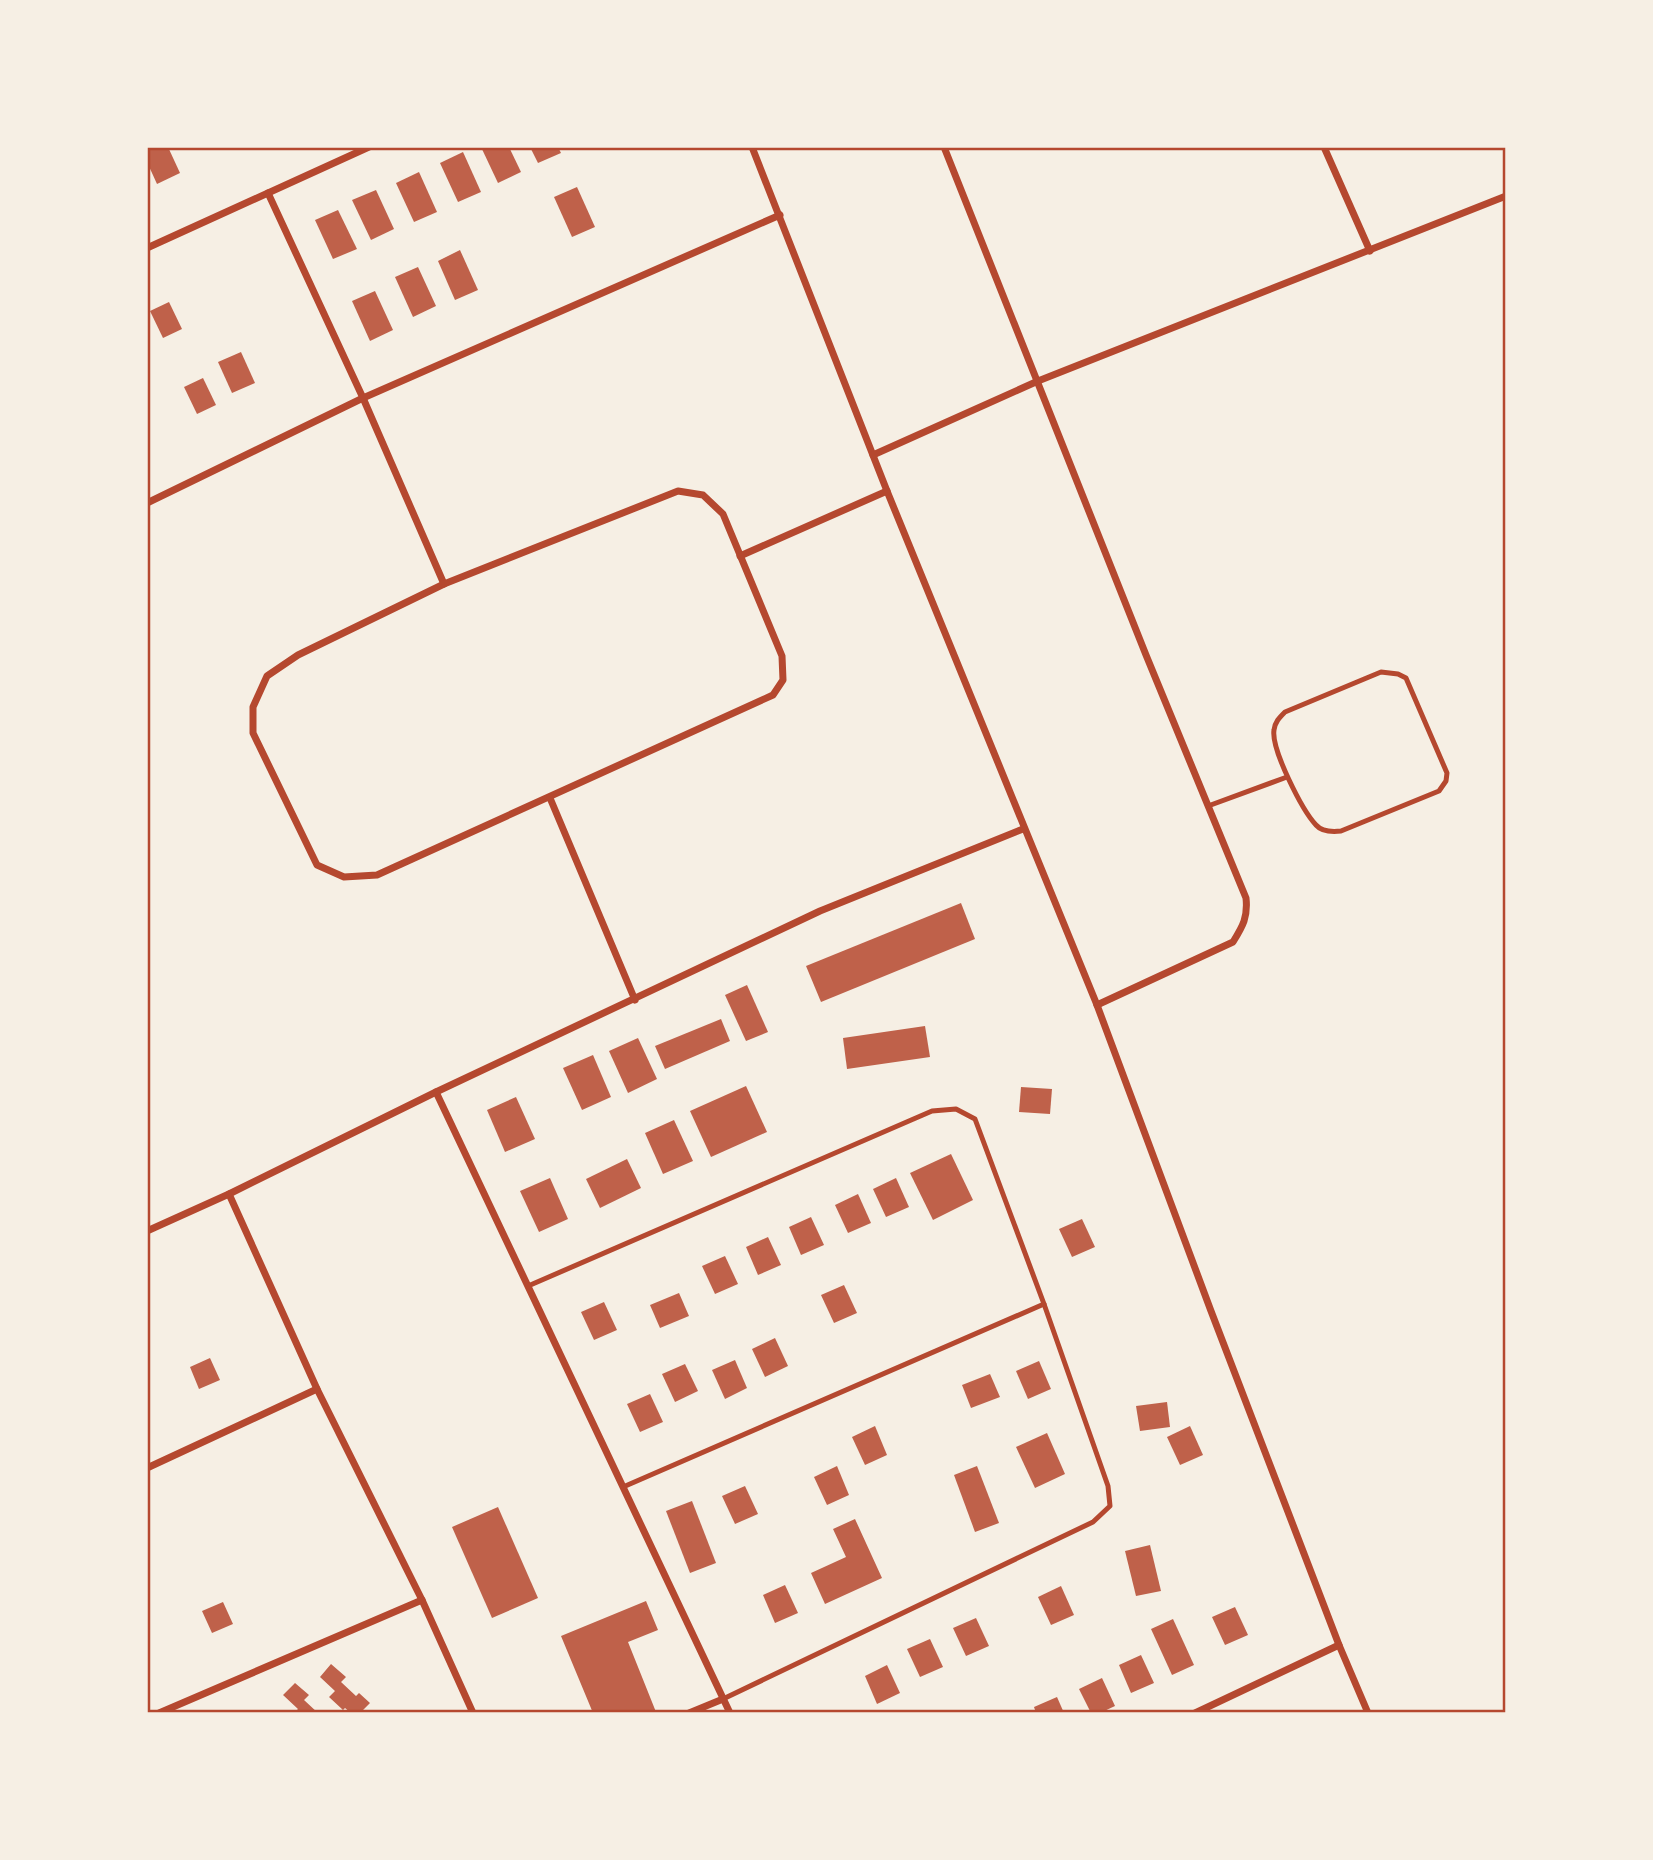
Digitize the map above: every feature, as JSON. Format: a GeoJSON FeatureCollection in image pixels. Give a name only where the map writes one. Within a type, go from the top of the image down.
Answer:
{"type":"FeatureCollection","features":[{"type":"Feature","properties":{"kind":"street"},"geometry":{"type":"LineString","coordinates":[[147,247],[369,147]]}},
{"type":"Feature","properties":{"kind":"street"},"geometry":{"type":"LineString","coordinates":[[752,147],[887,491],[1097,1005],[1339,1645],[1368,1713]]}},
{"type":"Feature","properties":{"kind":"street"},"geometry":{"type":"LineString","coordinates":[[944,147],[1246,898],[1248,912],[1245,923],[1233,942],[1097,1005]]}},
{"type":"Feature","properties":{"kind":"street"},"geometry":{"type":"LineString","coordinates":[[1324,147],[1370,251]]}},
{"type":"Feature","properties":{"kind":"street"},"geometry":{"type":"LineString","coordinates":[[268,193],[363,398],[444,584]]}},
{"type":"Feature","properties":{"kind":"street"},"geometry":{"type":"LineString","coordinates":[[873,455],[1038,381],[1506,196]]}},
{"type":"Feature","properties":{"kind":"street"},"geometry":{"type":"LineString","coordinates":[[147,503],[363,398],[780,215]]}},
{"type":"Feature","properties":{"kind":"street"},"geometry":{"type":"LineString","coordinates":[[678,491],[703,495],[723,514],[782,656],[783,680],[773,695],[550,798],[377,875],[344,877],[317,864],[311,853],[253,733],[253,707],[267,676],[298,655],[444,584],[678,491]]}},
{"type":"Feature","properties":{"kind":"street"},"geometry":{"type":"LineString","coordinates":[[740,556],[887,491]]}},
{"type":"Feature","properties":{"kind":"street"},"geometry":{"type":"LineString","coordinates":[[550,798],[635,1000]]}},
{"type":"Feature","properties":{"kind":"street"},"geometry":{"type":"LineString","coordinates":[[147,1231],[820,911],[1023,829]]}},
{"type":"Feature","properties":{"kind":"street"},"geometry":{"type":"LineString","coordinates":[[436,1092],[730,1713]]}},
{"type":"Feature","properties":{"kind":"street"},"geometry":{"type":"LineString","coordinates":[[229,1194],[317,1390],[422,1600],[473,1713]]}},
{"type":"Feature","properties":{"kind":"street"},"geometry":{"type":"LineString","coordinates":[[147,1468],[317,1390]]}},
{"type":"Feature","properties":{"kind":"street"},"geometry":{"type":"LineString","coordinates":[[159,1713],[422,1600]]}},
{"type":"Feature","properties":{"kind":"street"},"geometry":{"type":"LineString","coordinates":[[1195,1713],[1339,1645]]}},
{"type":"Feature","properties":{"kind":"street"},"geometry":{"type":"LineString","coordinates":[[689,1713],[723,1699]]}},
{"type":"Feature","properties":{"kind":"lane"},"geometry":{"type":"LineString","coordinates":[[1381,673],[1398,674],[1406,678],[1447,773],[1446,781],[1439,791],[1341,831],[1330,832],[1317,826],[1287,777],[1273,733],[1277,719],[1285,712],[1381,673]]}},
{"type":"Feature","properties":{"kind":"lane"},"geometry":{"type":"LineString","coordinates":[[1208,806],[1287,777]]}},
{"type":"Feature","properties":{"kind":"lane"},"geometry":{"type":"LineString","coordinates":[[528,1286],[932,1111],[956,1109],[975,1119],[1108,1486],[1110,1506],[1093,1522],[723,1699]]}},
{"type":"Feature","properties":{"kind":"lane"},"geometry":{"type":"LineString","coordinates":[[623,1487],[1044,1304]]}},
{"type":"Feature","properties":{"kind":"building"},"geometry":{"type":"Polygon","coordinates":[[[147,147],[168,147],[180,173],[157,184],[147,162],[147,147]]]}},
{"type":"Feature","properties":{"kind":"building"},"geometry":{"type":"Polygon","coordinates":[[[481,147],[509,147],[521,172],[498,183],[481,147]]]}},
{"type":"Feature","properties":{"kind":"building"},"geometry":{"type":"Polygon","coordinates":[[[530,147],[558,147],[561,153],[538,163],[530,147]]]}},
{"type":"Feature","properties":{"kind":"building"},"geometry":{"type":"Polygon","coordinates":[[[463,152],[481,192],[458,202],[440,163],[463,152]]]}},
{"type":"Feature","properties":{"kind":"building"},"geometry":{"type":"Polygon","coordinates":[[[419,172],[437,212],[414,222],[396,183],[419,172]]]}},
{"type":"Feature","properties":{"kind":"building"},"geometry":{"type":"Polygon","coordinates":[[[577,187],[595,227],[572,237],[554,197],[577,187]]]}},
{"type":"Feature","properties":{"kind":"building"},"geometry":{"type":"Polygon","coordinates":[[[376,190],[394,229],[371,240],[352,200],[376,190]]]}},
{"type":"Feature","properties":{"kind":"building"},"geometry":{"type":"Polygon","coordinates":[[[338,210],[357,249],[333,259],[315,220],[338,210]]]}},
{"type":"Feature","properties":{"kind":"building"},"geometry":{"type":"Polygon","coordinates":[[[460,250],[478,290],[455,300],[438,261],[460,250]]]}},
{"type":"Feature","properties":{"kind":"building"},"geometry":{"type":"Polygon","coordinates":[[[418,267],[436,306],[413,317],[395,277],[418,267]]]}},
{"type":"Feature","properties":{"kind":"building"},"geometry":{"type":"Polygon","coordinates":[[[375,291],[393,330],[370,341],[352,301],[375,291]]]}},
{"type":"Feature","properties":{"kind":"building"},"geometry":{"type":"Polygon","coordinates":[[[169,302],[182,329],[163,338],[150,311],[169,302]]]}},
{"type":"Feature","properties":{"kind":"building"},"geometry":{"type":"Polygon","coordinates":[[[241,352],[255,383],[232,393],[218,362],[241,352]]]}},
{"type":"Feature","properties":{"kind":"building"},"geometry":{"type":"Polygon","coordinates":[[[203,378],[216,405],[197,414],[184,387],[203,378]]]}},
{"type":"Feature","properties":{"kind":"building"},"geometry":{"type":"Polygon","coordinates":[[[961,903],[975,939],[821,1002],[806,966],[961,903]]]}},
{"type":"Feature","properties":{"kind":"building"},"geometry":{"type":"Polygon","coordinates":[[[747,985],[768,1032],[746,1041],[725,995],[747,985]]]}},
{"type":"Feature","properties":{"kind":"building"},"geometry":{"type":"Polygon","coordinates":[[[721,1019],[730,1041],[665,1069],[655,1046],[721,1019]]]}},
{"type":"Feature","properties":{"kind":"building"},"geometry":{"type":"Polygon","coordinates":[[[925,1026],[930,1057],[847,1069],[843,1038],[925,1026]]]}},
{"type":"Feature","properties":{"kind":"building"},"geometry":{"type":"Polygon","coordinates":[[[638,1038],[657,1079],[628,1093],[609,1051],[638,1038]]]}},
{"type":"Feature","properties":{"kind":"building"},"geometry":{"type":"Polygon","coordinates":[[[593,1055],[611,1097],[582,1110],[563,1068],[593,1055]]]}},
{"type":"Feature","properties":{"kind":"building"},"geometry":{"type":"Polygon","coordinates":[[[746,1086],[767,1132],[711,1157],[690,1111],[746,1086]]]}},
{"type":"Feature","properties":{"kind":"building"},"geometry":{"type":"Polygon","coordinates":[[[1021,1087],[1052,1089],[1050,1114],[1019,1112],[1021,1087]]]}},
{"type":"Feature","properties":{"kind":"building"},"geometry":{"type":"Polygon","coordinates":[[[516,1097],[535,1139],[505,1152],[487,1110],[516,1097]]]}},
{"type":"Feature","properties":{"kind":"building"},"geometry":{"type":"Polygon","coordinates":[[[674,1120],[693,1161],[663,1174],[645,1133],[674,1120]]]}},
{"type":"Feature","properties":{"kind":"building"},"geometry":{"type":"Polygon","coordinates":[[[951,1154],[973,1200],[933,1220],[910,1173],[951,1154]]]}},
{"type":"Feature","properties":{"kind":"building"},"geometry":{"type":"Polygon","coordinates":[[[627,1159],[641,1188],[600,1208],[586,1179],[627,1159]]]}},
{"type":"Feature","properties":{"kind":"building"},"geometry":{"type":"Polygon","coordinates":[[[550,1178],[568,1219],[539,1232],[520,1191],[550,1178]]]}},
{"type":"Feature","properties":{"kind":"building"},"geometry":{"type":"Polygon","coordinates":[[[896,1178],[909,1207],[886,1217],[873,1189],[896,1178]]]}},
{"type":"Feature","properties":{"kind":"building"},"geometry":{"type":"Polygon","coordinates":[[[858,1194],[871,1223],[848,1233],[835,1205],[858,1194]]]}},
{"type":"Feature","properties":{"kind":"building"},"geometry":{"type":"Polygon","coordinates":[[[811,1217],[824,1245],[801,1255],[789,1227],[811,1217]]]}},
{"type":"Feature","properties":{"kind":"building"},"geometry":{"type":"Polygon","coordinates":[[[1082,1219],[1095,1247],[1072,1257],[1059,1229],[1082,1219]]]}},
{"type":"Feature","properties":{"kind":"building"},"geometry":{"type":"Polygon","coordinates":[[[768,1237],[781,1265],[758,1275],[746,1247],[768,1237]]]}},
{"type":"Feature","properties":{"kind":"building"},"geometry":{"type":"Polygon","coordinates":[[[725,1256],[738,1284],[715,1294],[702,1266],[725,1256]]]}},
{"type":"Feature","properties":{"kind":"building"},"geometry":{"type":"Polygon","coordinates":[[[844,1285],[857,1313],[834,1323],[821,1295],[844,1285]]]}},
{"type":"Feature","properties":{"kind":"building"},"geometry":{"type":"Polygon","coordinates":[[[679,1293],[689,1316],[660,1328],[650,1305],[679,1293]]]}},
{"type":"Feature","properties":{"kind":"building"},"geometry":{"type":"Polygon","coordinates":[[[604,1302],[617,1330],[594,1340],[581,1312],[604,1302]]]}},
{"type":"Feature","properties":{"kind":"building"},"geometry":{"type":"Polygon","coordinates":[[[775,1338],[788,1366],[765,1377],[752,1349],[775,1338]]]}},
{"type":"Feature","properties":{"kind":"building"},"geometry":{"type":"Polygon","coordinates":[[[210,1358],[220,1380],[199,1389],[190,1367],[210,1358]]]}},
{"type":"Feature","properties":{"kind":"building"},"geometry":{"type":"Polygon","coordinates":[[[735,1360],[747,1388],[725,1399],[712,1370],[735,1360]]]}},
{"type":"Feature","properties":{"kind":"building"},"geometry":{"type":"Polygon","coordinates":[[[1039,1361],[1051,1389],[1028,1399],[1016,1371],[1039,1361]]]}},
{"type":"Feature","properties":{"kind":"building"},"geometry":{"type":"Polygon","coordinates":[[[685,1364],[698,1391],[675,1402],[662,1374],[685,1364]]]}},
{"type":"Feature","properties":{"kind":"building"},"geometry":{"type":"Polygon","coordinates":[[[990,1374],[1000,1397],[971,1408],[962,1385],[990,1374]]]}},
{"type":"Feature","properties":{"kind":"building"},"geometry":{"type":"Polygon","coordinates":[[[650,1394],[663,1422],[640,1432],[627,1404],[650,1394]]]}},
{"type":"Feature","properties":{"kind":"building"},"geometry":{"type":"Polygon","coordinates":[[[1167,1402],[1170,1427],[1140,1431],[1136,1406],[1167,1402]]]}},
{"type":"Feature","properties":{"kind":"building"},"geometry":{"type":"Polygon","coordinates":[[[875,1426],[887,1455],[865,1465],[852,1437],[875,1426]]]}},
{"type":"Feature","properties":{"kind":"building"},"geometry":{"type":"Polygon","coordinates":[[[1190,1426],[1203,1455],[1180,1465],[1167,1437],[1190,1426]]]}},
{"type":"Feature","properties":{"kind":"building"},"geometry":{"type":"Polygon","coordinates":[[[1047,1433],[1065,1474],[1035,1488],[1016,1447],[1047,1433]]]}},
{"type":"Feature","properties":{"kind":"building"},"geometry":{"type":"Polygon","coordinates":[[[837,1466],[849,1495],[827,1505],[814,1477],[837,1466]]]}},
{"type":"Feature","properties":{"kind":"building"},"geometry":{"type":"Polygon","coordinates":[[[977,1466],[999,1523],[975,1532],[954,1475],[977,1466]]]}},
{"type":"Feature","properties":{"kind":"building"},"geometry":{"type":"Polygon","coordinates":[[[745,1486],[758,1514],[735,1524],[722,1496],[745,1486]]]}},
{"type":"Feature","properties":{"kind":"building"},"geometry":{"type":"Polygon","coordinates":[[[692,1501],[716,1563],[690,1573],[666,1511],[692,1501]]]}},
{"type":"Feature","properties":{"kind":"building"},"geometry":{"type":"Polygon","coordinates":[[[498,1507],[538,1598],[492,1618],[452,1527],[498,1507]]]}},
{"type":"Feature","properties":{"kind":"building"},"geometry":{"type":"Polygon","coordinates":[[[855,1519],[882,1578],[825,1604],[811,1573],[846,1557],[833,1529],[855,1519]]]}},
{"type":"Feature","properties":{"kind":"building"},"geometry":{"type":"Polygon","coordinates":[[[1150,1545],[1161,1591],[1136,1596],[1125,1551],[1150,1545]]]}},
{"type":"Feature","properties":{"kind":"building"},"geometry":{"type":"Polygon","coordinates":[[[785,1585],[798,1613],[775,1623],[763,1595],[785,1585]]]}},
{"type":"Feature","properties":{"kind":"building"},"geometry":{"type":"Polygon","coordinates":[[[1061,1586],[1074,1615],[1051,1625],[1038,1597],[1061,1586]]]}},
{"type":"Feature","properties":{"kind":"building"},"geometry":{"type":"Polygon","coordinates":[[[646,1601],[658,1630],[628,1642],[656,1712],[593,1713],[561,1636],[646,1601]]]}},
{"type":"Feature","properties":{"kind":"building"},"geometry":{"type":"Polygon","coordinates":[[[223,1602],[233,1624],[212,1633],[202,1611],[223,1602]]]}},
{"type":"Feature","properties":{"kind":"building"},"geometry":{"type":"Polygon","coordinates":[[[1235,1607],[1248,1635],[1225,1645],[1212,1617],[1235,1607]]]}},
{"type":"Feature","properties":{"kind":"building"},"geometry":{"type":"Polygon","coordinates":[[[976,1618],[989,1646],[966,1656],[953,1628],[976,1618]]]}},
{"type":"Feature","properties":{"kind":"building"},"geometry":{"type":"Polygon","coordinates":[[[1173,1619],[1194,1665],[1172,1675],[1151,1629],[1173,1619]]]}},
{"type":"Feature","properties":{"kind":"building"},"geometry":{"type":"Polygon","coordinates":[[[930,1639],[943,1667],[920,1677],[907,1649],[930,1639]]]}},
{"type":"Feature","properties":{"kind":"building"},"geometry":{"type":"Polygon","coordinates":[[[1141,1655],[1154,1683],[1131,1693],[1119,1665],[1141,1655]]]}},
{"type":"Feature","properties":{"kind":"building"},"geometry":{"type":"Polygon","coordinates":[[[331,1664],[346,1677],[341,1682],[356,1696],[359,1693],[370,1703],[360,1713],[351,1713],[345,1708],[343,1710],[329,1697],[335,1691],[320,1677],[331,1664]]]}},
{"type":"Feature","properties":{"kind":"building"},"geometry":{"type":"Polygon","coordinates":[[[887,1665],[900,1693],[877,1704],[865,1676],[887,1665]]]}},
{"type":"Feature","properties":{"kind":"building"},"geometry":{"type":"Polygon","coordinates":[[[1102,1678],[1115,1706],[1100,1713],[1091,1713],[1079,1689],[1102,1678]]]}},
{"type":"Feature","properties":{"kind":"building"},"geometry":{"type":"Polygon","coordinates":[[[295,1683],[309,1695],[304,1700],[318,1713],[294,1713],[298,1709],[283,1695],[295,1683]]]}},
{"type":"Feature","properties":{"kind":"building"},"geometry":{"type":"Polygon","coordinates":[[[1057,1697],[1064,1713],[1036,1713],[1034,1707],[1057,1697]]]}}]}
